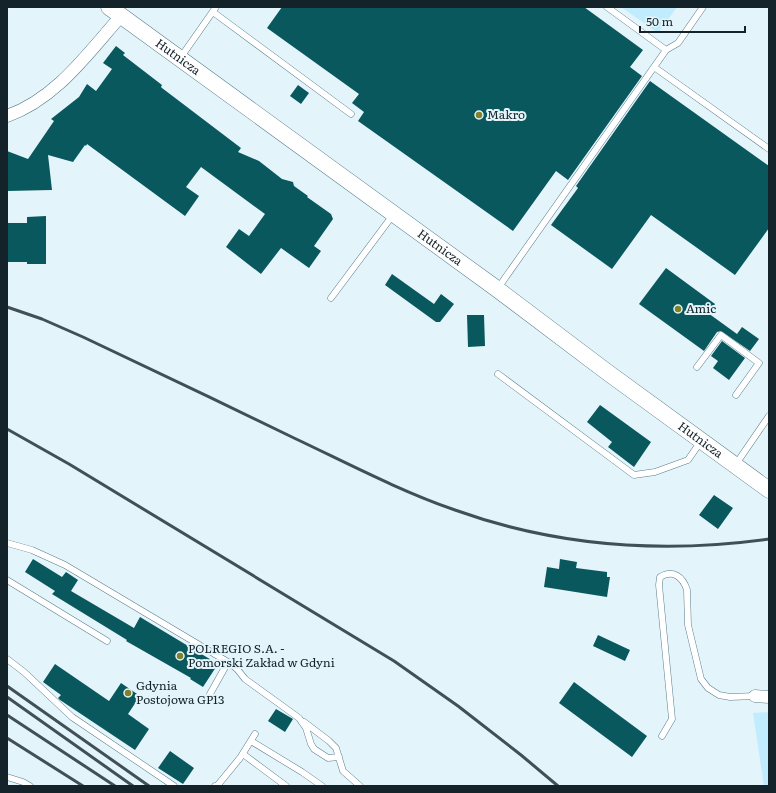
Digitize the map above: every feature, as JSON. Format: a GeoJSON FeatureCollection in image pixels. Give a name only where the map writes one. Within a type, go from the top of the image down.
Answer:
{"type":"FeatureCollection","features":[{"type":"Feature","properties":{"kind":"main road","name":"Hutnicza"},"geometry":{"type":"LineString","coordinates":[[115,11],[497,289],[769,490]]}},
{"type":"Feature","properties":{"kind":"street"},"geometry":{"type":"LineString","coordinates":[[7,116],[24,109],[62,82],[115,11]]}},
{"type":"Feature","properties":{"kind":"street"},"geometry":{"type":"LineString","coordinates":[[755,696],[769,696]]}},
{"type":"Feature","properties":{"kind":"lane"},"geometry":{"type":"LineString","coordinates":[[606,7],[666,50]]}},
{"type":"Feature","properties":{"kind":"lane"},"geometry":{"type":"LineString","coordinates":[[497,289],[666,50],[678,43],[703,7]]}},
{"type":"Feature","properties":{"kind":"lane"},"geometry":{"type":"LineString","coordinates":[[180,58],[214,9],[351,114]]}},
{"type":"Feature","properties":{"kind":"lane"},"geometry":{"type":"LineString","coordinates":[[654,67],[769,149]]}},
{"type":"Feature","properties":{"kind":"lane"},"geometry":{"type":"LineString","coordinates":[[331,298],[394,214]]}},
{"type":"Feature","properties":{"kind":"lane"},"geometry":{"type":"LineString","coordinates":[[697,368],[720,335],[759,363],[736,395]]}},
{"type":"Feature","properties":{"kind":"lane"},"geometry":{"type":"LineString","coordinates":[[498,374],[634,475],[655,472],[688,460],[701,441]]}},
{"type":"Feature","properties":{"kind":"lane"},"geometry":{"type":"LineString","coordinates":[[735,465],[769,416]]}},
{"type":"Feature","properties":{"kind":"lane"},"geometry":{"type":"LineString","coordinates":[[7,544],[32,550],[65,564],[228,662],[237,669],[245,679],[329,741],[336,748],[343,771],[360,786]]}},
{"type":"Feature","properties":{"kind":"lane"},"geometry":{"type":"LineString","coordinates":[[662,736],[672,719],[659,585],[660,577],[663,575],[676,575],[680,577],[686,585],[688,625],[699,674],[704,684],[716,693],[723,696],[755,696]]}},
{"type":"Feature","properties":{"kind":"lane"},"geometry":{"type":"LineString","coordinates":[[7,580],[107,641]]}},
{"type":"Feature","properties":{"kind":"lane"},"geometry":{"type":"LineString","coordinates":[[7,659],[24,672],[72,717],[174,786]]}},
{"type":"Feature","properties":{"kind":"lane"},"geometry":{"type":"LineString","coordinates":[[210,694],[228,662]]}},
{"type":"Feature","properties":{"kind":"lane"},"geometry":{"type":"LineString","coordinates":[[299,718],[306,728],[314,749],[328,758],[339,757]]}},
{"type":"Feature","properties":{"kind":"lane"},"geometry":{"type":"LineString","coordinates":[[215,786],[217,786],[243,754],[255,734]]}},
{"type":"Feature","properties":{"kind":"lane"},"geometry":{"type":"LineString","coordinates":[[251,741],[296,768],[322,786]]}},
{"type":"Feature","properties":{"kind":"lane"},"geometry":{"type":"LineString","coordinates":[[243,754],[286,786]]}},
{"type":"Feature","properties":{"kind":"lane"},"geometry":{"type":"LineString","coordinates":[[7,777],[30,786]]}},
{"type":"Feature","properties":{"kind":"shaded area"},"geometry":{"type":"Polygon","coordinates":[[[621,7],[677,7],[658,33],[621,7]]]}},
{"type":"Feature","properties":{"kind":"shaded area"},"geometry":{"type":"Polygon","coordinates":[[[769,712],[769,786],[764,786],[753,713],[769,712]]]}},
{"type":"Feature","properties":{"kind":"building","name":"Makro"},"geometry":{"type":"Polygon","coordinates":[[[282,7],[584,7],[643,50],[630,67],[642,76],[568,180],[556,171],[513,231],[358,121],[364,112],[352,103],[359,94],[267,28],[282,7]]]}},
{"type":"Feature","properties":{"kind":"building"},"geometry":{"type":"Polygon","coordinates":[[[116,46],[125,53],[123,55],[162,85],[162,88],[241,148],[238,152],[259,161],[282,179],[293,182],[294,186],[308,196],[307,197],[331,214],[333,219],[314,246],[321,251],[309,268],[281,248],[261,274],[226,247],[239,229],[249,236],[265,214],[201,167],[186,187],[199,196],[185,216],[87,144],[73,162],[48,155],[52,190],[7,191],[7,151],[28,159],[54,121],[51,119],[79,97],[87,84],[96,91],[112,69],[103,63],[116,46]]]}},
{"type":"Feature","properties":{"kind":"building"},"geometry":{"type":"Polygon","coordinates":[[[650,81],[769,166],[769,228],[735,275],[651,215],[612,269],[551,225],[578,188],[576,186],[650,81]]]}},
{"type":"Feature","properties":{"kind":"building"},"geometry":{"type":"Polygon","coordinates":[[[298,85],[309,93],[301,104],[290,96],[298,85]]]}},
{"type":"Feature","properties":{"kind":"building"},"geometry":{"type":"Polygon","coordinates":[[[46,216],[46,264],[7,262],[7,223],[27,223],[27,217],[46,216]]]}},
{"type":"Feature","properties":{"kind":"building","name":"Amic"},"geometry":{"type":"Polygon","coordinates":[[[666,268],[715,304],[708,313],[737,334],[742,327],[759,339],[750,351],[721,331],[717,332],[704,351],[639,304],[666,268]]]}},
{"type":"Feature","properties":{"kind":"building"},"geometry":{"type":"Polygon","coordinates":[[[392,274],[434,304],[441,294],[454,304],[440,322],[436,322],[385,285],[392,274]]]}},
{"type":"Feature","properties":{"kind":"building"},"geometry":{"type":"Polygon","coordinates":[[[467,315],[484,315],[485,346],[468,347],[467,315]]]}},
{"type":"Feature","properties":{"kind":"building"},"geometry":{"type":"Polygon","coordinates":[[[722,341],[745,358],[729,380],[713,368],[718,361],[711,356],[722,341]]]}},
{"type":"Feature","properties":{"kind":"building"},"geometry":{"type":"Polygon","coordinates":[[[600,405],[651,442],[634,467],[608,447],[612,442],[587,422],[600,405]]]}},
{"type":"Feature","properties":{"kind":"building"},"geometry":{"type":"Polygon","coordinates":[[[714,495],[733,508],[718,529],[699,515],[714,495]]]}},
{"type":"Feature","properties":{"kind":"building"},"geometry":{"type":"Polygon","coordinates":[[[33,559],[62,577],[66,572],[78,580],[71,591],[134,628],[140,617],[218,664],[203,687],[190,679],[191,678],[126,641],[127,640],[52,594],[55,591],[25,572],[33,559]]]}},
{"type":"Feature","properties":{"kind":"building"},"geometry":{"type":"Polygon","coordinates":[[[560,559],[577,562],[576,568],[607,572],[607,577],[610,577],[607,597],[544,587],[547,567],[559,569],[560,559]]]}},
{"type":"Feature","properties":{"kind":"building"},"geometry":{"type":"Polygon","coordinates":[[[598,635],[630,650],[625,661],[593,646],[598,635]]]}},
{"type":"Feature","properties":{"kind":"building"},"geometry":{"type":"Polygon","coordinates":[[[55,664],[109,701],[121,683],[140,696],[128,714],[149,729],[135,750],[60,700],[58,698],[61,695],[43,682],[55,664]]]}},
{"type":"Feature","properties":{"kind":"building"},"geometry":{"type":"Polygon","coordinates":[[[574,682],[647,736],[632,757],[559,703],[574,682]]]}},
{"type":"Feature","properties":{"kind":"building"},"geometry":{"type":"Polygon","coordinates":[[[276,709],[293,719],[285,732],[268,721],[276,709]]]}},
{"type":"Feature","properties":{"kind":"building"},"geometry":{"type":"Polygon","coordinates":[[[170,751],[194,768],[183,784],[158,768],[170,751]]]}},
{"type":"Feature","properties":{"kind":"railway"},"geometry":{"type":"LineString","coordinates":[[7,307],[42,319],[83,337],[394,485],[455,510],[494,522],[532,532],[610,544],[689,546],[729,544],[769,539]]}},
{"type":"Feature","properties":{"kind":"railway"},"geometry":{"type":"LineString","coordinates":[[7,429],[69,464],[394,661],[458,706],[558,786]]}},
{"type":"Feature","properties":{"kind":"railway"},"geometry":{"type":"LineString","coordinates":[[7,686],[149,786]]}},
{"type":"Feature","properties":{"kind":"railway"},"geometry":{"type":"LineString","coordinates":[[7,697],[133,786]]}},
{"type":"Feature","properties":{"kind":"railway"},"geometry":{"type":"LineString","coordinates":[[7,715],[115,786]]}},
{"type":"Feature","properties":{"kind":"railway"},"geometry":{"type":"LineString","coordinates":[[7,738],[83,786]]}},
{"type":"Feature","properties":{"kind":"place","name":"Makro"},"geometry":{"type":"Point","coordinates":[479,115]}},
{"type":"Feature","properties":{"kind":"place","name":"Amic"},"geometry":{"type":"Point","coordinates":[678,309]}},
{"type":"Feature","properties":{"kind":"place","name":"POLREGIO S.A. - Pomorski Zakład w Gdyni"},"geometry":{"type":"Point","coordinates":[180,656]}},
{"type":"Feature","properties":{"kind":"place","name":"Gdynia Postojowa GP13"},"geometry":{"type":"Point","coordinates":[128,693]}}]}
